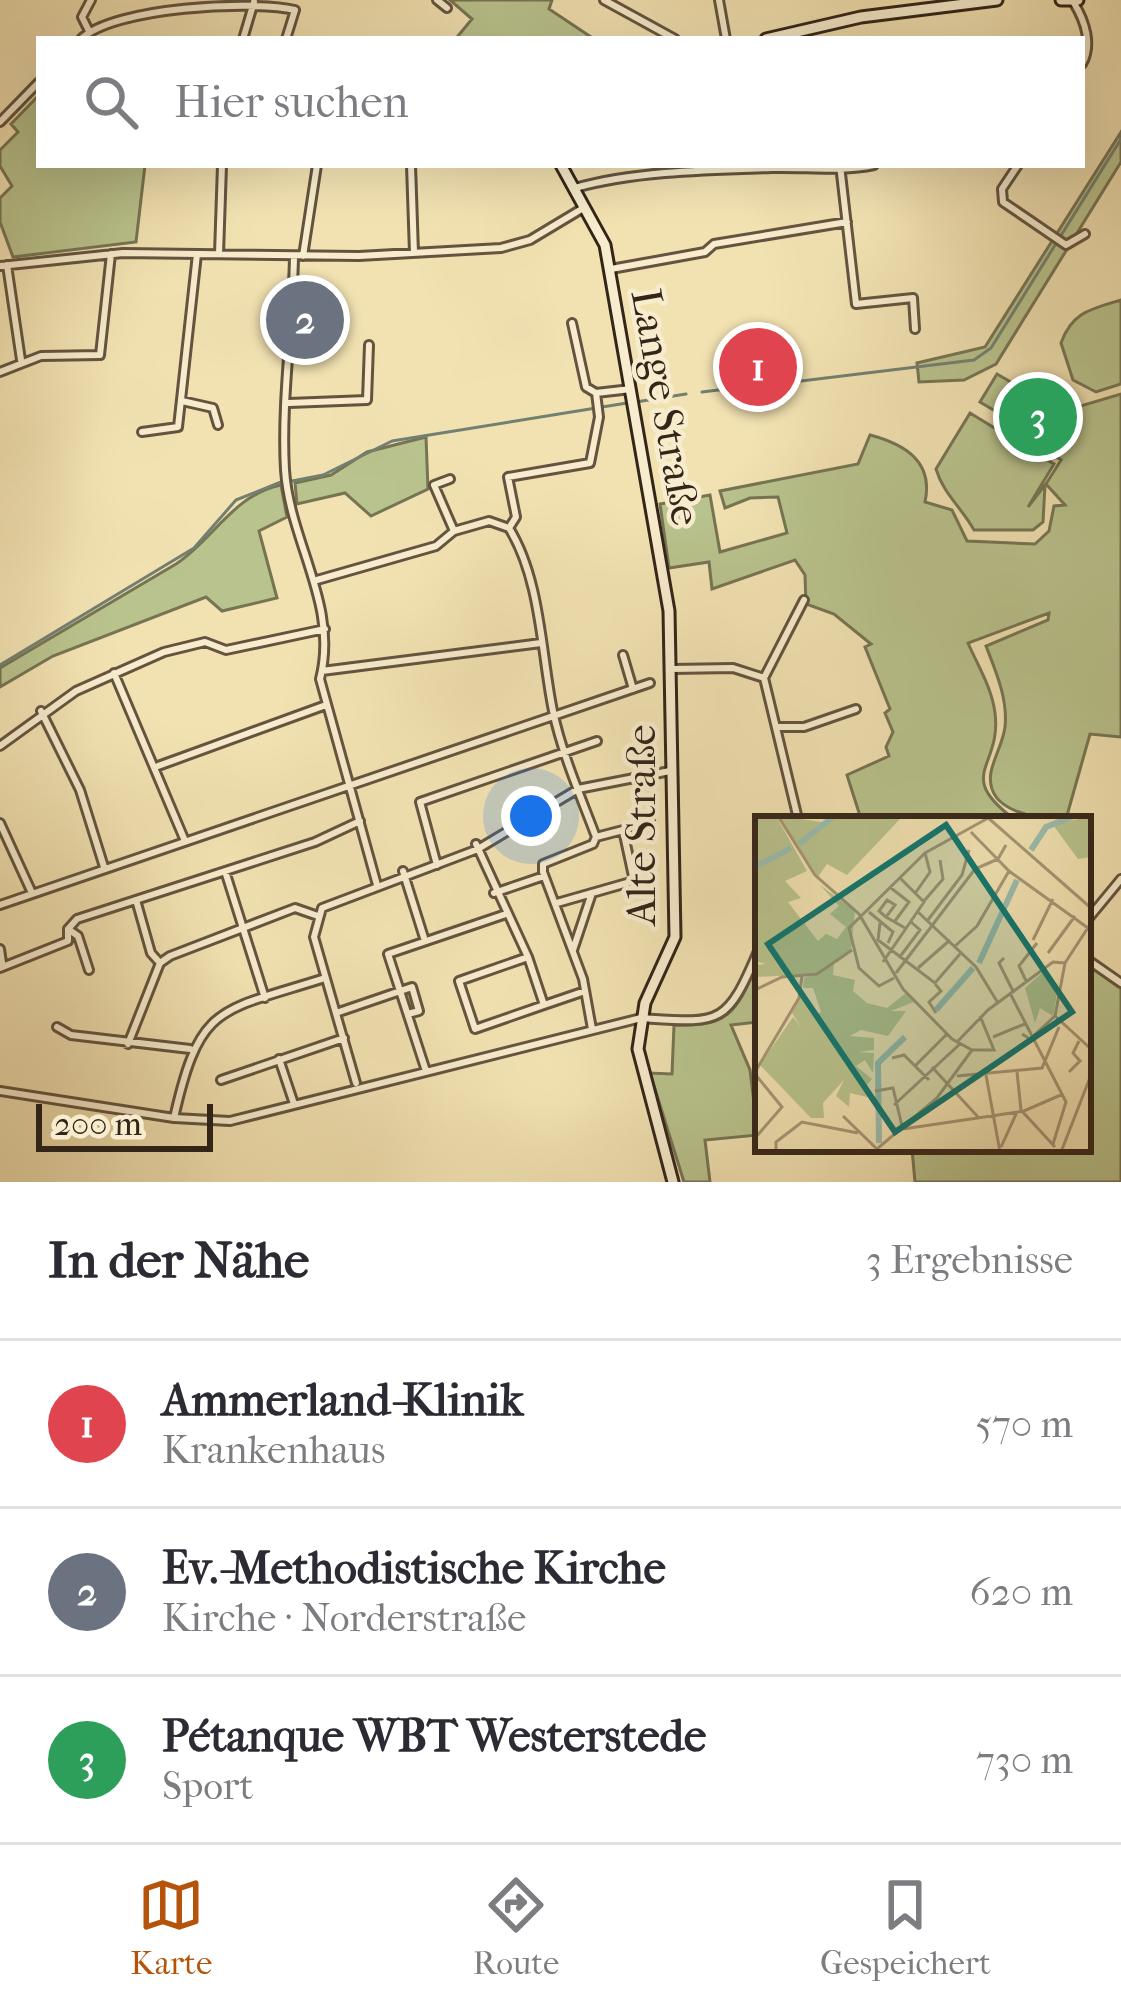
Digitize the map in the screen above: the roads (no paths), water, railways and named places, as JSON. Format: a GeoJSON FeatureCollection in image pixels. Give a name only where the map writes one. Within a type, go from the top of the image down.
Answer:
{"type":"FeatureCollection","features":[{"type":"Feature","properties":{"kind":"street"},"geometry":{"type":"LineString","coordinates":[[89,31],[82,17],[91,0]]}},
{"type":"Feature","properties":{"kind":"street"},"geometry":{"type":"LineString","coordinates":[[437,0],[446,8]]}},
{"type":"Feature","properties":{"kind":"street"},"geometry":{"type":"LineString","coordinates":[[604,0],[670,36]]}},
{"type":"Feature","properties":{"kind":"street"},"geometry":{"type":"LineString","coordinates":[[719,0],[725,36]]}},
{"type":"Feature","properties":{"kind":"street"},"geometry":{"type":"LineString","coordinates":[[778,36],[861,16],[997,0]]}},
{"type":"Feature","properties":{"kind":"street"},"geometry":{"type":"LineString","coordinates":[[1061,0],[1076,1],[1085,40]]}},
{"type":"Feature","properties":{"kind":"street"},"geometry":{"type":"LineString","coordinates":[[246,36],[254,2]]}},
{"type":"Feature","properties":{"kind":"street"},"geometry":{"type":"LineString","coordinates":[[84,36],[122,16],[254,2],[295,10],[287,36]]}},
{"type":"Feature","properties":{"kind":"street"},"geometry":{"type":"LineString","coordinates":[[0,122],[36,85]]}},
{"type":"Feature","properties":{"kind":"street"},"geometry":{"type":"LineString","coordinates":[[219,254],[222,168]]}},
{"type":"Feature","properties":{"kind":"street"},"geometry":{"type":"LineString","coordinates":[[316,168],[299,256],[286,475],[325,629],[326,705],[377,885]]}},
{"type":"Feature","properties":{"kind":"street"},"geometry":{"type":"LineString","coordinates":[[411,168],[414,254]]}},
{"type":"Feature","properties":{"kind":"street","name":"Lange Straße"},"geometry":{"type":"LineString","coordinates":[[563,168],[586,207],[609,269],[669,611],[672,670]]}},
{"type":"Feature","properties":{"kind":"street"},"geometry":{"type":"LineString","coordinates":[[575,188],[760,168]]}},
{"type":"Feature","properties":{"kind":"street"},"geometry":{"type":"LineString","coordinates":[[840,168],[856,304],[914,298],[915,329]]}},
{"type":"Feature","properties":{"kind":"street"},"geometry":{"type":"LineString","coordinates":[[1016,168],[1002,189],[1004,202],[1066,245],[1084,234]]}},
{"type":"Feature","properties":{"kind":"street"},"geometry":{"type":"LineString","coordinates":[[21,360],[3,265],[111,254],[414,254],[517,245],[586,207]]}},
{"type":"Feature","properties":{"kind":"street"},"geometry":{"type":"LineString","coordinates":[[609,269],[847,222]]}},
{"type":"Feature","properties":{"kind":"street"},"geometry":{"type":"LineString","coordinates":[[0,373],[21,360],[100,355],[111,254]]}},
{"type":"Feature","properties":{"kind":"street"},"geometry":{"type":"LineString","coordinates":[[142,432],[178,427],[197,254]]}},
{"type":"Feature","properties":{"kind":"street"},"geometry":{"type":"LineString","coordinates":[[509,528],[516,517],[507,473],[590,463],[599,414],[597,398],[586,387],[572,323]]}},
{"type":"Feature","properties":{"kind":"street"},"geometry":{"type":"LineString","coordinates":[[289,403],[367,400],[369,345]]}},
{"type":"Feature","properties":{"kind":"street"},"geometry":{"type":"LineString","coordinates":[[597,398],[632,396]]}},
{"type":"Feature","properties":{"kind":"street"},"geometry":{"type":"LineString","coordinates":[[182,401],[212,408],[218,425]]}},
{"type":"Feature","properties":{"kind":"street"},"geometry":{"type":"LineString","coordinates":[[450,479],[434,485],[454,531]]}},
{"type":"Feature","properties":{"kind":"street"},"geometry":{"type":"LineString","coordinates":[[316,580],[436,546],[454,531],[489,521],[509,528],[524,556],[554,716],[596,837],[593,844],[543,864],[544,876],[562,902],[560,913],[592,1029]]}},
{"type":"Feature","properties":{"kind":"street"},"geometry":{"type":"LineString","coordinates":[[797,816],[764,678],[805,600]]}},
{"type":"Feature","properties":{"kind":"street"},"geometry":{"type":"LineString","coordinates":[[0,746],[41,712],[113,673],[197,644],[226,650],[325,629]]}},
{"type":"Feature","properties":{"kind":"street"},"geometry":{"type":"LineString","coordinates":[[322,671],[541,643]]}},
{"type":"Feature","properties":{"kind":"street"},"geometry":{"type":"LineString","coordinates":[[623,655],[633,689]]}},
{"type":"Feature","properties":{"kind":"street"},"geometry":{"type":"LineString","coordinates":[[672,670],[733,668],[764,678]]}},
{"type":"Feature","properties":{"kind":"street","name":"Alte Straße"},"geometry":{"type":"LineString","coordinates":[[672,670],[675,942],[640,1018],[640,1069],[673,1182]]}},
{"type":"Feature","properties":{"kind":"street"},"geometry":{"type":"LineString","coordinates":[[113,673],[158,766],[185,841]]}},
{"type":"Feature","properties":{"kind":"street"},"geometry":{"type":"LineString","coordinates":[[0,905],[650,683]]}},
{"type":"Feature","properties":{"kind":"street"},"geometry":{"type":"LineString","coordinates":[[158,766],[326,705]]}},
{"type":"Feature","properties":{"kind":"street"},"geometry":{"type":"LineString","coordinates":[[778,727],[804,728],[856,709]]}},
{"type":"Feature","properties":{"kind":"street"},"geometry":{"type":"LineString","coordinates":[[41,712],[80,790],[104,867]]}},
{"type":"Feature","properties":{"kind":"street"},"geometry":{"type":"LineString","coordinates":[[437,865],[420,802],[597,741]]}},
{"type":"Feature","properties":{"kind":"street"},"geometry":{"type":"LineString","coordinates":[[356,1083],[314,937],[318,916],[329,903],[477,847],[578,788],[674,770]]}},
{"type":"Feature","properties":{"kind":"street"},"geometry":{"type":"LineString","coordinates":[[596,837],[650,820]]}},
{"type":"Feature","properties":{"kind":"street"},"geometry":{"type":"LineString","coordinates":[[0,949],[1,965],[68,941],[68,929],[77,919],[224,872],[360,821]]}},
{"type":"Feature","properties":{"kind":"street"},"geometry":{"type":"LineString","coordinates":[[0,823],[32,893]]}},
{"type":"Feature","properties":{"kind":"street"},"geometry":{"type":"LineString","coordinates":[[562,902],[634,881],[623,830]]}},
{"type":"Feature","properties":{"kind":"street"},"geometry":{"type":"LineString","coordinates":[[477,847],[494,893],[528,957],[544,1005]]}},
{"type":"Feature","properties":{"kind":"street"},"geometry":{"type":"LineString","coordinates":[[224,872],[265,998]]}},
{"type":"Feature","properties":{"kind":"street"},"geometry":{"type":"LineString","coordinates":[[404,873],[424,941]]}},
{"type":"Feature","properties":{"kind":"street"},"geometry":{"type":"LineString","coordinates":[[494,893],[544,876]]}},
{"type":"Feature","properties":{"kind":"street"},"geometry":{"type":"LineString","coordinates":[[1091,915],[1121,879]]}},
{"type":"Feature","properties":{"kind":"street"},"geometry":{"type":"LineString","coordinates":[[573,950],[592,893]]}},
{"type":"Feature","properties":{"kind":"street"},"geometry":{"type":"LineString","coordinates":[[136,900],[151,953],[160,963]]}},
{"type":"Feature","properties":{"kind":"street"},"geometry":{"type":"LineString","coordinates":[[128,1044],[160,963],[296,908],[318,916]]}},
{"type":"Feature","properties":{"kind":"street"},"geometry":{"type":"LineString","coordinates":[[426,1071],[388,954],[506,914]]}},
{"type":"Feature","properties":{"kind":"street"},"geometry":{"type":"LineString","coordinates":[[68,929],[78,936],[89,970]]}},
{"type":"Feature","properties":{"kind":"street"},"geometry":{"type":"LineString","coordinates":[[528,957],[459,981],[475,1029],[585,991]]}},
{"type":"Feature","properties":{"kind":"street"},"geometry":{"type":"LineString","coordinates":[[0,1091],[215,1124],[640,1018],[718,1019],[736,1001],[755,958]]}},
{"type":"Feature","properties":{"kind":"street"},"geometry":{"type":"LineString","coordinates":[[1091,962],[1121,982]]}},
{"type":"Feature","properties":{"kind":"street"},"geometry":{"type":"LineString","coordinates":[[174,1118],[190,1049],[216,1018],[325,978]]}},
{"type":"Feature","properties":{"kind":"street"},"geometry":{"type":"LineString","coordinates":[[336,1013],[412,988],[419,1011],[408,1014]]}},
{"type":"Feature","properties":{"kind":"street"},"geometry":{"type":"LineString","coordinates":[[57,1027],[71,1035],[190,1049]]}},
{"type":"Feature","properties":{"kind":"street"},"geometry":{"type":"LineString","coordinates":[[221,1080],[281,1064],[290,1056],[344,1038]]}},
{"type":"Feature","properties":{"kind":"street"},"geometry":{"type":"LineString","coordinates":[[281,1064],[294,1105]]}},
{"type":"Feature","properties":{"kind":"waterway"},"geometry":{"type":"LineString","coordinates":[[801,381],[974,360],[991,348],[1121,139]]}},
{"type":"Feature","properties":{"kind":"waterway"},"geometry":{"type":"LineString","coordinates":[[702,392],[735,388]]}},
{"type":"Feature","properties":{"kind":"waterway"},"geometry":{"type":"LineString","coordinates":[[636,402],[686,394]]}},
{"type":"Feature","properties":{"kind":"waterway"},"geometry":{"type":"LineString","coordinates":[[292,481],[323,475],[392,441],[627,403]]}},
{"type":"Feature","properties":{"kind":"waterway"},"geometry":{"type":"LineString","coordinates":[[0,665],[194,548],[236,500],[281,482]]}},
{"type":"Feature","properties":{"kind":"place","name":"Ev.-Methodistische Kirche"},"geometry":{"type":"Point","coordinates":[305,320]}},
{"type":"Feature","properties":{"kind":"place","name":"Ammerland-Klinik"},"geometry":{"type":"Point","coordinates":[758,367]}},
{"type":"Feature","properties":{"kind":"place","name":"Pétanque WBT Westerstede"},"geometry":{"type":"Point","coordinates":[1038,417]}}]}
